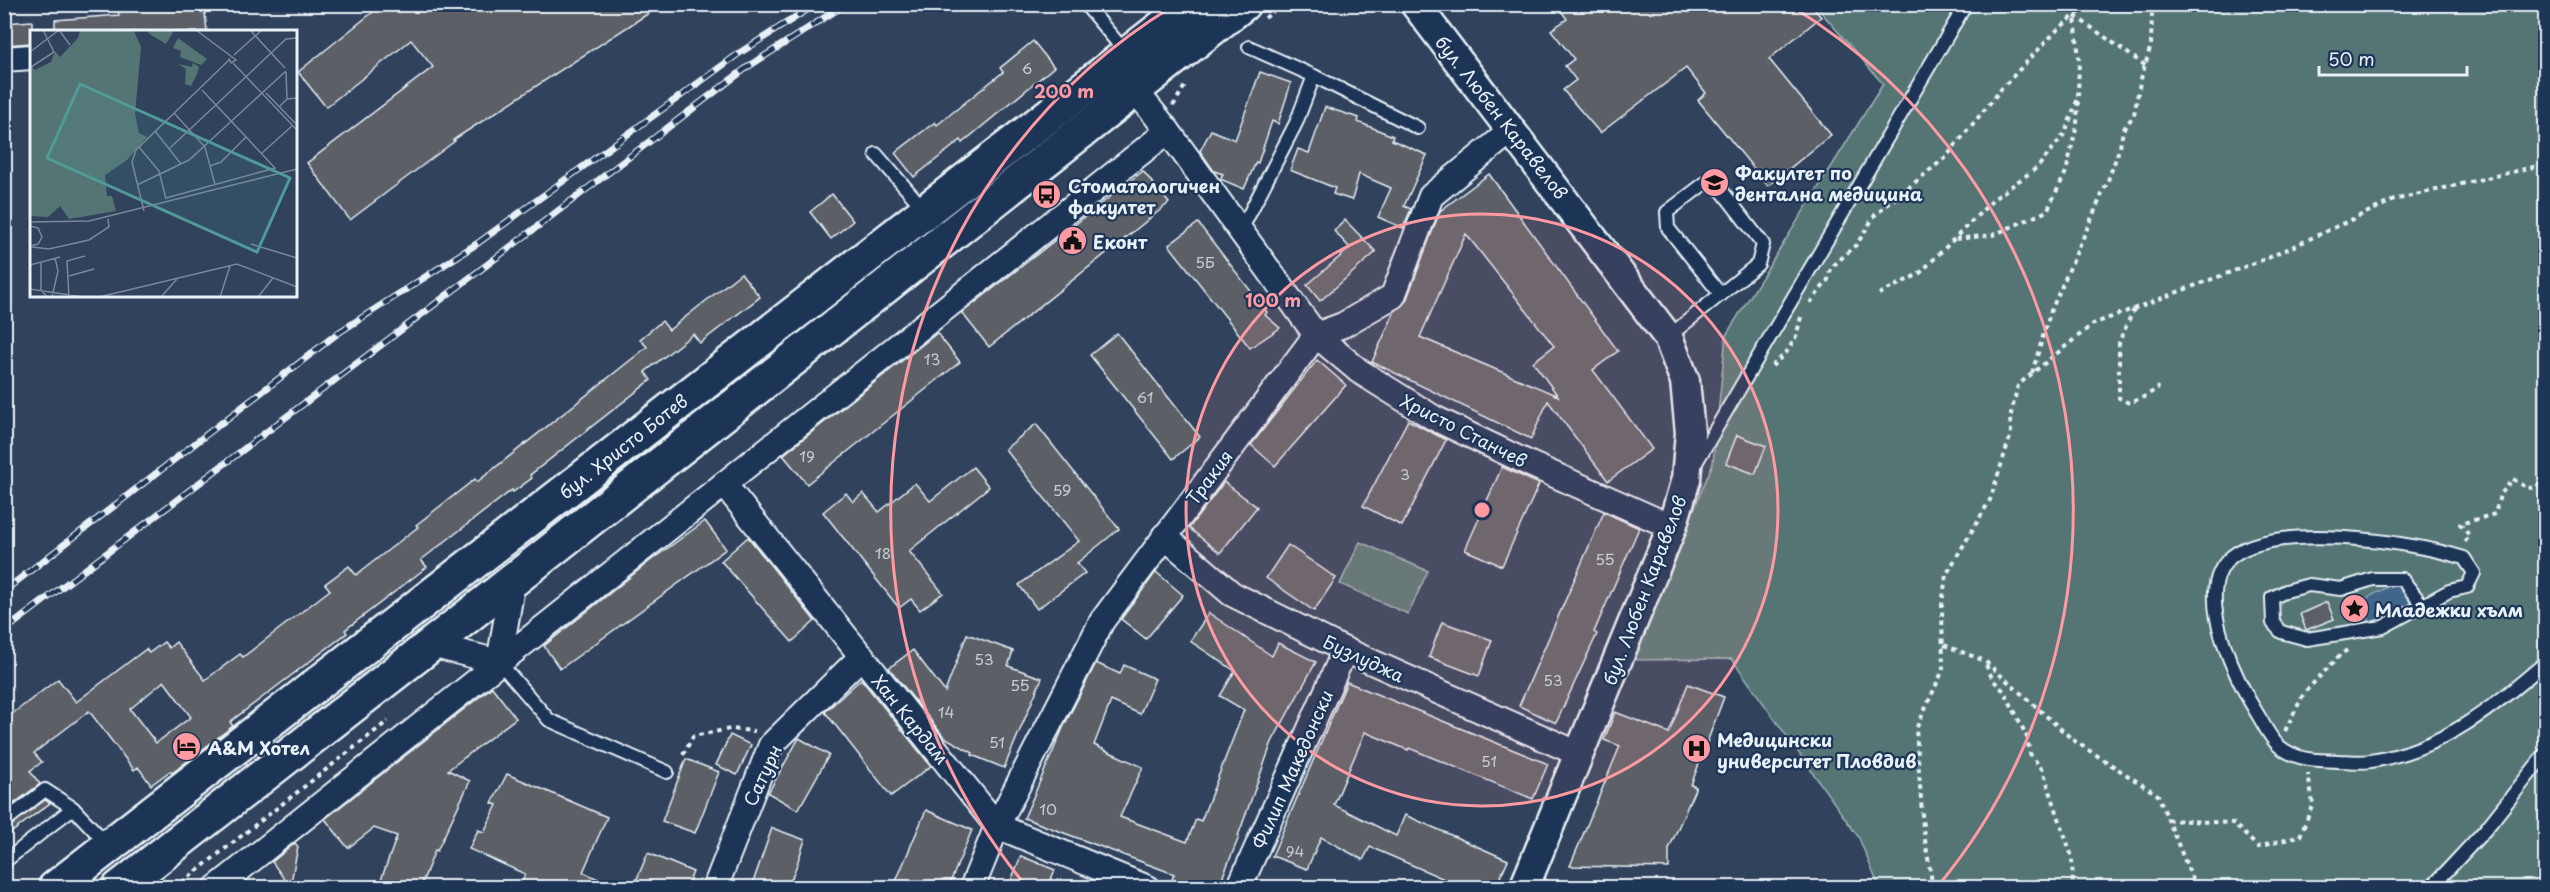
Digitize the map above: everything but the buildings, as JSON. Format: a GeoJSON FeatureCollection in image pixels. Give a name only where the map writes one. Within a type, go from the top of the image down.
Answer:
{"type":"FeatureCollection","features":[{"type":"Feature","properties":{"kind":"main road","name":"бул. Христо Ботев"},"geometry":{"type":"LineString","coordinates":[[55,888],[1192,4]]}},
{"type":"Feature","properties":{"kind":"main road","name":"бул. Христо Ботев"},"geometry":{"type":"LineString","coordinates":[[119,888],[513,581],[1243,4]]}},
{"type":"Feature","properties":{"kind":"street","name":"бул. Любен Каравелов"},"geometry":{"type":"LineString","coordinates":[[1415,4],[1668,337],[1685,381],[1690,433],[1686,479],[1672,527],[1524,888]]}},
{"type":"Feature","properties":{"kind":"street"},"geometry":{"type":"LineString","coordinates":[[4,59],[30,57]]}},
{"type":"Feature","properties":{"kind":"street","name":"Христо Станчев"},"geometry":{"type":"LineString","coordinates":[[1135,90],[1168,131],[1316,335],[1359,371],[1434,418],[1530,464],[1672,527]]}},
{"type":"Feature","properties":{"kind":"street"},"geometry":{"type":"LineString","coordinates":[[1316,335],[1343,325],[1393,296],[1431,196],[1512,130]]}},
{"type":"Feature","properties":{"kind":"street"},"geometry":{"type":"LineString","coordinates":[[216,888],[1168,131]]}},
{"type":"Feature","properties":{"kind":"street","name":"Тракия"},"geometry":{"type":"LineString","coordinates":[[972,888],[997,826],[1102,621],[1316,335]]}},
{"type":"Feature","properties":{"kind":"street","name":"Хан Кардам"},"geometry":{"type":"LineString","coordinates":[[724,484],[997,826],[1115,881],[1148,888]]}},
{"type":"Feature","properties":{"kind":"street","name":"Бузлуджа"},"geometry":{"type":"LineString","coordinates":[[1164,536],[1232,594],[1345,650],[1579,754]]}},
{"type":"Feature","properties":{"kind":"street"},"geometry":{"type":"LineString","coordinates":[[499,662],[513,581]]}},
{"type":"Feature","properties":{"kind":"street"},"geometry":{"type":"LineString","coordinates":[[431,645],[499,662]]}},
{"type":"Feature","properties":{"kind":"street","name":"Филип Македонски"},"geometry":{"type":"LineString","coordinates":[[1239,888],[1345,650]]}},
{"type":"Feature","properties":{"kind":"street","name":"Сатурн"},"geometry":{"type":"LineString","coordinates":[[715,888],[771,746],[861,656]]}},
{"type":"Feature","properties":{"kind":"lane"},"geometry":{"type":"LineString","coordinates":[[1085,4],[1128,55]]}},
{"type":"Feature","properties":{"kind":"lane"},"geometry":{"type":"LineString","coordinates":[[1686,479],[1966,4]]}},
{"type":"Feature","properties":{"kind":"lane"},"geometry":{"type":"LineString","coordinates":[[1250,47],[1418,128]]}},
{"type":"Feature","properties":{"kind":"lane"},"geometry":{"type":"LineString","coordinates":[[1240,232],[1296,123],[1314,76]]}},
{"type":"Feature","properties":{"kind":"lane"},"geometry":{"type":"LineString","coordinates":[[876,154],[926,211]]}},
{"type":"Feature","properties":{"kind":"lane"},"geometry":{"type":"LineString","coordinates":[[1668,337],[1721,295],[1758,264],[1763,244],[1719,187],[1705,183],[1667,212],[1668,228],[1721,295]]}},
{"type":"Feature","properties":{"kind":"lane"},"geometry":{"type":"LineString","coordinates":[[2423,606],[2402,579],[2373,579],[2341,589],[2308,585],[2286,591],[2272,598],[2273,623],[2281,632],[2307,639],[2383,627],[2423,606],[2449,591],[2467,587],[2474,573],[2464,558],[2439,551],[2346,537],[2300,538],[2254,545],[2236,553],[2225,563],[2216,584],[2215,606],[2233,670],[2253,708],[2278,746],[2290,754],[2305,759],[2369,762],[2416,751],[2460,729],[2546,662]]}},
{"type":"Feature","properties":{"kind":"lane"},"geometry":{"type":"LineString","coordinates":[[499,662],[549,720],[667,772]]}},
{"type":"Feature","properties":{"kind":"lane"},"geometry":{"type":"LineString","coordinates":[[2430,888],[2485,830],[2546,753]]}},
{"type":"Feature","properties":{"kind":"lane"},"geometry":{"type":"LineString","coordinates":[[4,822],[45,790],[74,808],[108,845]]}},
{"type":"Feature","properties":{"kind":"lane"},"geometry":{"type":"LineString","coordinates":[[4,862],[74,808]]}},
{"type":"Feature","properties":{"kind":"path"},"geometry":{"type":"LineString","coordinates":[[1768,372],[1786,353],[1796,337],[1805,309],[1828,280],[1834,265],[1857,244],[1875,215],[1946,158],[2031,56],[2074,15],[2096,4]]}},
{"type":"Feature","properties":{"kind":"path"},"geometry":{"type":"LineString","coordinates":[[2031,374],[2050,313],[2107,183],[2120,147],[2123,130],[2134,115],[2139,82],[2151,45],[2150,4]]}},
{"type":"Feature","properties":{"kind":"path"},"geometry":{"type":"LineString","coordinates":[[2074,15],[2146,66]]}},
{"type":"Feature","properties":{"kind":"path"},"geometry":{"type":"LineString","coordinates":[[1955,239],[1993,235],[2047,211],[2066,172],[2077,124],[2079,60],[2074,15]]}},
{"type":"Feature","properties":{"kind":"path"},"geometry":{"type":"LineString","coordinates":[[1879,294],[1919,274],[1995,198],[2038,167],[2065,133],[2078,98]]}},
{"type":"Feature","properties":{"kind":"path"},"geometry":{"type":"LineString","coordinates":[[1933,888],[1923,828],[1916,729],[1943,670],[1942,605],[1946,575],[1990,500],[2011,434],[2010,418],[2018,385],[2093,324],[2268,258],[2394,200],[2546,164]]}},
{"type":"Feature","properties":{"kind":"path"},"geometry":{"type":"LineString","coordinates":[[2134,309],[2119,342],[2119,398],[2129,403],[2146,396],[2159,387]]}},
{"type":"Feature","properties":{"kind":"path"},"geometry":{"type":"LineString","coordinates":[[2439,551],[2451,542],[2467,542],[2469,535],[2460,524],[2495,514],[2500,495],[2512,479],[2528,488],[2536,487],[2546,472]]}},
{"type":"Feature","properties":{"kind":"path"},"geometry":{"type":"LineString","coordinates":[[2278,746],[2304,693],[2340,655],[2383,627]]}},
{"type":"Feature","properties":{"kind":"path"},"geometry":{"type":"LineString","coordinates":[[1944,645],[1985,662],[2073,740],[2158,795],[2196,888]]}},
{"type":"Feature","properties":{"kind":"path"},"geometry":{"type":"LineString","coordinates":[[1985,662],[1993,680],[2006,692],[2027,737],[2030,754],[2043,770],[2072,857],[2073,888]]}},
{"type":"Feature","properties":{"kind":"path"},"geometry":{"type":"LineString","coordinates":[[683,755],[693,735],[730,729],[756,732],[771,746]]}},
{"type":"Feature","properties":{"kind":"path"},"geometry":{"type":"LineString","coordinates":[[2167,820],[2233,823],[2258,847],[2300,836],[2313,804],[2305,759]]}},
{"type":"Feature","properties":{"kind":"green space","name":"Младежки хълм"},"geometry":{"type":"Polygon","coordinates":[[[1815,5],[2545,5],[2545,887],[1879,887],[1859,838],[1732,659],[1632,660],[1713,463],[1726,335],[1883,84],[1815,5]]]}},
{"type":"Feature","properties":{"kind":"green space"},"geometry":{"type":"Polygon","coordinates":[[[1360,542],[1428,571],[1408,614],[1340,584],[1360,542]]]}},
{"type":"Feature","properties":{"kind":"water"},"geometry":{"type":"Polygon","coordinates":[[[2393,582],[2406,591],[2410,601],[2408,606],[2370,623],[2363,600],[2393,582]]]}},
{"type":"Feature","properties":{"kind":"railway"},"geometry":{"type":"LineString","coordinates":[[4,591],[338,333],[478,243],[741,52],[816,4]]}},
{"type":"Feature","properties":{"kind":"railway"},"geometry":{"type":"LineString","coordinates":[[4,631],[749,66],[846,4]]}},
{"type":"Feature","properties":{"kind":"place","name":"Факултет по дентална медицина"},"geometry":{"type":"Point","coordinates":[1714,182]}},
{"type":"Feature","properties":{"kind":"place","name":"Стоматологичен факултет"},"geometry":{"type":"Point","coordinates":[1047,195]}},
{"type":"Feature","properties":{"kind":"place","name":"Еконт"},"geometry":{"type":"Point","coordinates":[1072,241]}},
{"type":"Feature","properties":{"kind":"place","name":"Младежки хълм"},"geometry":{"type":"Point","coordinates":[2354,609]}},
{"type":"Feature","properties":{"kind":"place","name":"A&M Хотел"},"geometry":{"type":"Point","coordinates":[187,747]}},
{"type":"Feature","properties":{"kind":"place","name":"Медицински университет Пловдив"},"geometry":{"type":"Point","coordinates":[1696,749]}}]}
